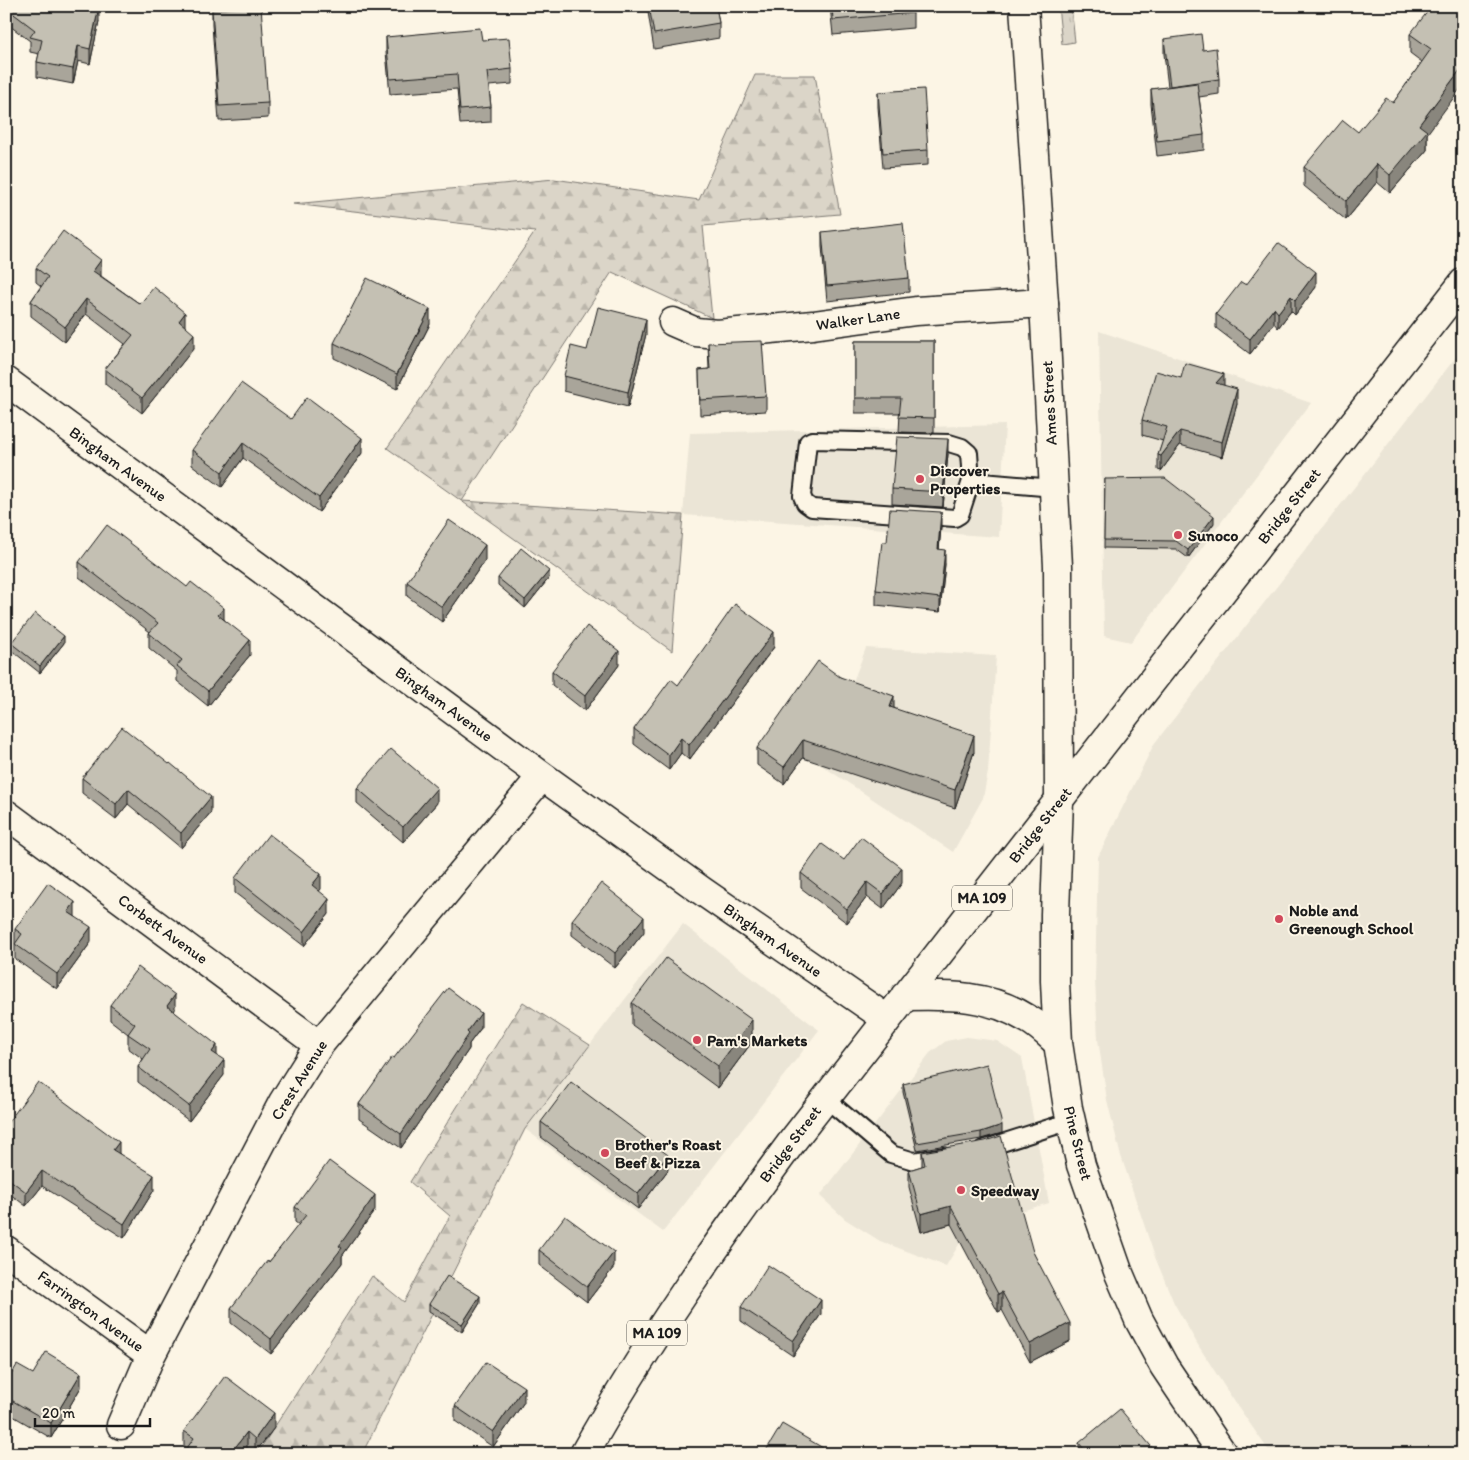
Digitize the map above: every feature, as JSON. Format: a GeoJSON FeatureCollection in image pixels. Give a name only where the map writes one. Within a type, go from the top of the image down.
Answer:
{"type":"FeatureCollection","features":[{"type":"Feature","properties":{"kind":"street","name":"Ames Street"},"geometry":{"type":"LineString","coordinates":[[1024,6],[1044,303],[1058,566],[1059,800]]}},
{"type":"Feature","properties":{"kind":"street","name":"Bridge Street"},"geometry":{"type":"LineString","coordinates":[[592,1450],[635,1368],[681,1296],[737,1216],[825,1098],[1463,283]]}},
{"type":"Feature","properties":{"kind":"street","name":"Walker Lane"},"geometry":{"type":"LineString","coordinates":[[673,322],[696,332],[717,334],[813,325],[916,311],[1044,303]]}},
{"type":"Feature","properties":{"kind":"street","name":"Bingham Avenue"},"geometry":{"type":"LineString","coordinates":[[6,381],[542,776],[702,891],[887,1018]]}},
{"type":"Feature","properties":{"kind":"street","name":"Crest Avenue"},"geometry":{"type":"LineString","coordinates":[[121,1425],[152,1355],[283,1102],[319,1045],[542,776]]}},
{"type":"Feature","properties":{"kind":"street","name":"Pine Street"},"geometry":{"type":"LineString","coordinates":[[1059,800],[1055,914],[1055,981],[1058,1043],[1071,1121],[1081,1165],[1118,1271],[1138,1320],[1164,1366],[1223,1454]]}},
{"type":"Feature","properties":{"kind":"street","name":"Corbett Avenue"},"geometry":{"type":"LineString","coordinates":[[6,814],[319,1045]]}},
{"type":"Feature","properties":{"kind":"street"},"geometry":{"type":"LineString","coordinates":[[905,996],[957,995],[992,1002],[1029,1019],[1058,1043]]}},
{"type":"Feature","properties":{"kind":"street","name":"Farrington Avenue"},"geometry":{"type":"LineString","coordinates":[[6,1250],[152,1355]]}},
{"type":"Feature","properties":{"kind":"lane"},"geometry":{"type":"LineString","coordinates":[[812,440],[949,443],[962,447],[969,453],[971,480],[960,515],[954,518],[812,508],[805,503],[802,496],[808,442],[812,440]]}},
{"type":"Feature","properties":{"kind":"lane"},"geometry":{"type":"LineString","coordinates":[[971,480],[1054,488]]}},
{"type":"Feature","properties":{"kind":"lane"},"geometry":{"type":"LineString","coordinates":[[825,1098],[891,1154],[914,1161],[983,1149],[1071,1121]]}},
{"type":"Feature","properties":{"kind":"shaded area"},"geometry":{"type":"Polygon","coordinates":[[[1099,331],[1311,403],[1131,642],[1104,636],[1099,331]]]}},
{"type":"Feature","properties":{"kind":"shaded area","name":"Noble and Greenough School"},"geometry":{"type":"Polygon","coordinates":[[[1463,348],[1463,1454],[1271,1454],[1228,1392],[1174,1303],[1155,1257],[1120,1153],[1107,1100],[1098,1039],[1095,980],[1098,857],[1154,744],[1463,348]]]}},
{"type":"Feature","properties":{"kind":"shaded area"},"geometry":{"type":"Polygon","coordinates":[[[1005,425],[999,537],[683,515],[690,433],[1005,425]]]}},
{"type":"Feature","properties":{"kind":"shaded area"},"geometry":{"type":"Polygon","coordinates":[[[866,648],[996,656],[988,772],[983,798],[953,852],[821,765],[866,648]]]}},
{"type":"Feature","properties":{"kind":"shaded area"},"geometry":{"type":"Polygon","coordinates":[[[683,924],[819,1030],[663,1232],[525,1129],[683,924]]]}},
{"type":"Feature","properties":{"kind":"shaded area"},"geometry":{"type":"Polygon","coordinates":[[[967,1037],[997,1041],[1022,1058],[1049,1203],[979,1223],[964,1236],[946,1266],[880,1241],[845,1219],[820,1196],[930,1053],[946,1041],[967,1037]]]}},
{"type":"Feature","properties":{"kind":"green space"},"geometry":{"type":"Polygon","coordinates":[[[1058,6],[1071,6],[1075,42],[1062,44],[1058,6]]]}},
{"type":"Feature","properties":{"kind":"green space"},"geometry":{"type":"Polygon","coordinates":[[[755,75],[815,75],[840,214],[703,226],[712,318],[612,272],[462,501],[683,515],[672,651],[387,448],[535,232],[293,204],[554,179],[699,200],[755,75]]]}},
{"type":"Feature","properties":{"kind":"green space"},"geometry":{"type":"Polygon","coordinates":[[[523,1002],[590,1045],[525,1129],[362,1454],[257,1454],[372,1276],[404,1302],[450,1216],[410,1182],[523,1002]]]}},
{"type":"Feature","properties":{"kind":"building"},"geometry":{"type":"Polygon","coordinates":[[[6,6],[99,6],[90,49],[78,46],[73,69],[37,62],[42,40],[30,37],[35,30],[6,8],[6,6]]]}},
{"type":"Feature","properties":{"kind":"building"},"geometry":{"type":"Polygon","coordinates":[[[261,6],[268,103],[219,106],[212,10],[261,6]]]}},
{"type":"Feature","properties":{"kind":"building"},"geometry":{"type":"Polygon","coordinates":[[[649,6],[716,6],[719,23],[654,34],[649,6]]]}},
{"type":"Feature","properties":{"kind":"building"},"geometry":{"type":"Polygon","coordinates":[[[832,6],[913,6],[913,13],[833,20],[832,6]]]}},
{"type":"Feature","properties":{"kind":"building"},"geometry":{"type":"Polygon","coordinates":[[[1432,6],[1463,6],[1463,66],[1419,125],[1427,131],[1390,175],[1377,164],[1346,201],[1304,167],[1343,120],[1358,132],[1386,98],[1393,103],[1431,49],[1410,34],[1432,6]]]}},
{"type":"Feature","properties":{"kind":"building"},"geometry":{"type":"Polygon","coordinates":[[[480,28],[482,40],[509,38],[512,69],[487,72],[491,107],[460,110],[457,74],[390,79],[386,37],[480,28]]]}},
{"type":"Feature","properties":{"kind":"building"},"geometry":{"type":"Polygon","coordinates":[[[1201,34],[1203,50],[1216,48],[1219,79],[1170,86],[1164,39],[1201,34]]]}},
{"type":"Feature","properties":{"kind":"building"},"geometry":{"type":"Polygon","coordinates":[[[1197,83],[1204,135],[1157,141],[1151,89],[1197,83]]]}},
{"type":"Feature","properties":{"kind":"building"},"geometry":{"type":"Polygon","coordinates":[[[924,89],[928,150],[883,153],[878,92],[924,89]]]}},
{"type":"Feature","properties":{"kind":"building"},"geometry":{"type":"Polygon","coordinates":[[[903,223],[909,278],[827,286],[822,232],[903,223]]]}},
{"type":"Feature","properties":{"kind":"building"},"geometry":{"type":"Polygon","coordinates":[[[63,231],[101,260],[93,271],[140,304],[154,287],[185,313],[179,321],[194,334],[142,398],[105,369],[133,335],[86,299],[65,327],[31,301],[48,277],[36,268],[63,231]]]}},
{"type":"Feature","properties":{"kind":"building"},"geometry":{"type":"Polygon","coordinates":[[[1278,243],[1316,272],[1295,300],[1291,296],[1278,313],[1274,308],[1250,339],[1216,314],[1241,282],[1246,285],[1278,243]]]}},
{"type":"Feature","properties":{"kind":"building"},"geometry":{"type":"Polygon","coordinates":[[[367,278],[430,309],[397,374],[334,343],[367,278]]]}},
{"type":"Feature","properties":{"kind":"building"},"geometry":{"type":"Polygon","coordinates":[[[598,307],[646,319],[628,392],[564,376],[571,346],[587,350],[598,307]]]}},
{"type":"Feature","properties":{"kind":"building"},"geometry":{"type":"Polygon","coordinates":[[[762,341],[766,396],[700,400],[699,370],[710,369],[708,343],[762,341]]]}},
{"type":"Feature","properties":{"kind":"building"},"geometry":{"type":"Polygon","coordinates":[[[855,341],[934,341],[934,418],[899,417],[901,398],[855,398],[855,341]]]}},
{"type":"Feature","properties":{"kind":"building"},"geometry":{"type":"Polygon","coordinates":[[[1185,363],[1224,374],[1216,383],[1237,389],[1222,442],[1180,431],[1161,456],[1158,455],[1167,427],[1142,420],[1156,371],[1181,378],[1185,363]]]}},
{"type":"Feature","properties":{"kind":"building"},"geometry":{"type":"Polygon","coordinates":[[[241,383],[291,419],[307,397],[362,438],[319,498],[243,443],[222,472],[192,450],[241,383]]]}},
{"type":"Feature","properties":{"kind":"building","name":"Discover Properties"},"geometry":{"type":"Polygon","coordinates":[[[897,437],[948,439],[943,492],[892,489],[897,437]]]}},
{"type":"Feature","properties":{"kind":"building"},"geometry":{"type":"Polygon","coordinates":[[[1165,478],[1214,516],[1188,550],[1176,541],[1104,540],[1105,479],[1165,478]]]}},
{"type":"Feature","properties":{"kind":"building"},"geometry":{"type":"Polygon","coordinates":[[[890,509],[941,512],[938,549],[945,550],[940,598],[876,590],[882,542],[887,542],[890,509]]]}},
{"type":"Feature","properties":{"kind":"building"},"geometry":{"type":"Polygon","coordinates":[[[449,520],[485,545],[442,607],[407,582],[449,520]]]}},
{"type":"Feature","properties":{"kind":"building"},"geometry":{"type":"Polygon","coordinates":[[[107,525],[187,587],[191,582],[224,608],[218,615],[250,640],[208,691],[177,666],[182,660],[149,633],[158,623],[79,562],[107,525]]]}},
{"type":"Feature","properties":{"kind":"building"},"geometry":{"type":"Polygon","coordinates":[[[521,548],[549,571],[525,600],[498,578],[521,548]]]}},
{"type":"Feature","properties":{"kind":"building"},"geometry":{"type":"Polygon","coordinates":[[[735,604],[774,632],[689,745],[681,738],[669,755],[634,729],[671,679],[678,685],[735,604]]]}},
{"type":"Feature","properties":{"kind":"building"},"geometry":{"type":"Polygon","coordinates":[[[35,613],[64,636],[40,666],[11,643],[35,613]]]}},
{"type":"Feature","properties":{"kind":"building"},"geometry":{"type":"Polygon","coordinates":[[[587,626],[619,651],[585,696],[552,671],[587,626]]]}},
{"type":"Feature","properties":{"kind":"building"},"geometry":{"type":"Polygon","coordinates":[[[818,661],[840,677],[894,696],[890,707],[974,735],[955,790],[803,740],[784,767],[757,748],[818,661]]]}},
{"type":"Feature","properties":{"kind":"building"},"geometry":{"type":"Polygon","coordinates":[[[122,727],[211,797],[181,833],[128,789],[116,804],[82,778],[122,727]]]}},
{"type":"Feature","properties":{"kind":"building"},"geometry":{"type":"Polygon","coordinates":[[[391,749],[437,788],[403,827],[357,788],[391,749]]]}},
{"type":"Feature","properties":{"kind":"building"},"geometry":{"type":"Polygon","coordinates":[[[269,834],[321,874],[312,885],[329,899],[304,932],[235,878],[269,834]]]}},
{"type":"Feature","properties":{"kind":"building"},"geometry":{"type":"Polygon","coordinates":[[[861,837],[902,868],[883,894],[867,882],[847,909],[801,873],[822,844],[844,860],[861,837]]]}},
{"type":"Feature","properties":{"kind":"building"},"geometry":{"type":"Polygon","coordinates":[[[48,883],[75,902],[68,912],[91,927],[57,974],[15,944],[22,934],[15,929],[48,883]]]}},
{"type":"Feature","properties":{"kind":"building"},"geometry":{"type":"Polygon","coordinates":[[[601,883],[644,917],[615,953],[572,920],[601,883]]]}},
{"type":"Feature","properties":{"kind":"building"},"geometry":{"type":"Polygon","coordinates":[[[666,958],[752,1020],[718,1066],[632,1003],[666,958]]]}},
{"type":"Feature","properties":{"kind":"building"},"geometry":{"type":"Polygon","coordinates":[[[138,967],[175,995],[167,1006],[217,1045],[212,1052],[224,1060],[189,1106],[138,1067],[150,1049],[128,1034],[135,1024],[110,1005],[138,967]]]}},
{"type":"Feature","properties":{"kind":"building"},"geometry":{"type":"Polygon","coordinates":[[[448,988],[481,1013],[467,1032],[469,1034],[401,1134],[359,1104],[392,1057],[394,1058],[448,988]]]}},
{"type":"Feature","properties":{"kind":"building"},"geometry":{"type":"Polygon","coordinates":[[[987,1064],[1002,1125],[981,1132],[917,1143],[903,1084],[987,1064]]]}},
{"type":"Feature","properties":{"kind":"building"},"geometry":{"type":"Polygon","coordinates":[[[38,1082],[119,1142],[113,1150],[154,1175],[124,1224],[42,1171],[26,1192],[6,1177],[6,1139],[8,1137],[6,1135],[6,1125],[38,1082]]]}},
{"type":"Feature","properties":{"kind":"building","name":"Brother's Roast Beef & Pizza"},"geometry":{"type":"Polygon","coordinates":[[[571,1082],[668,1155],[638,1194],[541,1122],[571,1082]]]}},
{"type":"Feature","properties":{"kind":"building"},"geometry":{"type":"Polygon","coordinates":[[[1001,1136],[1033,1252],[1070,1323],[1030,1344],[1002,1292],[998,1294],[951,1206],[921,1214],[909,1170],[925,1165],[922,1152],[985,1141],[1001,1136]]]}},
{"type":"Feature","properties":{"kind":"building"},"geometry":{"type":"Polygon","coordinates":[[[329,1161],[375,1195],[339,1246],[342,1248],[271,1339],[231,1308],[306,1215],[295,1207],[329,1161]]]}},
{"type":"Feature","properties":{"kind":"building"},"geometry":{"type":"Polygon","coordinates":[[[565,1216],[614,1252],[587,1287],[539,1250],[565,1216]]]}},
{"type":"Feature","properties":{"kind":"building"},"geometry":{"type":"Polygon","coordinates":[[[768,1265],[821,1300],[793,1341],[741,1307],[768,1265]]]}},
{"type":"Feature","properties":{"kind":"building"},"geometry":{"type":"Polygon","coordinates":[[[447,1276],[480,1296],[462,1324],[429,1304],[447,1276]]]}},
{"type":"Feature","properties":{"kind":"building"},"geometry":{"type":"Polygon","coordinates":[[[46,1352],[81,1373],[51,1423],[6,1397],[6,1383],[17,1365],[33,1374],[46,1352]]]}},
{"type":"Feature","properties":{"kind":"building"},"geometry":{"type":"Polygon","coordinates":[[[486,1362],[524,1387],[493,1432],[455,1406],[486,1362]]]}},
{"type":"Feature","properties":{"kind":"building"},"geometry":{"type":"Polygon","coordinates":[[[225,1376],[274,1413],[255,1439],[247,1432],[230,1454],[183,1454],[194,1438],[184,1431],[225,1376]]]}},
{"type":"Feature","properties":{"kind":"building"},"geometry":{"type":"Polygon","coordinates":[[[1120,1409],[1155,1451],[1152,1454],[1088,1454],[1079,1443],[1120,1409]]]}},
{"type":"Feature","properties":{"kind":"building"},"geometry":{"type":"Polygon","coordinates":[[[782,1424],[823,1448],[820,1454],[764,1454],[782,1424]]]}},
{"type":"Feature","properties":{"kind":"place","name":"Discover Properties"},"geometry":{"type":"Point","coordinates":[920,479]}},
{"type":"Feature","properties":{"kind":"place","name":"Sunoco"},"geometry":{"type":"Point","coordinates":[1178,535]}},
{"type":"Feature","properties":{"kind":"place","name":"Noble and Greenough School"},"geometry":{"type":"Point","coordinates":[1279,919]}},
{"type":"Feature","properties":{"kind":"place","name":"Pam's Markets"},"geometry":{"type":"Point","coordinates":[697,1040]}},
{"type":"Feature","properties":{"kind":"place","name":"Brother's Roast Beef & Pizza"},"geometry":{"type":"Point","coordinates":[605,1153]}},
{"type":"Feature","properties":{"kind":"place","name":"Speedway"},"geometry":{"type":"Point","coordinates":[961,1190]}}]}
